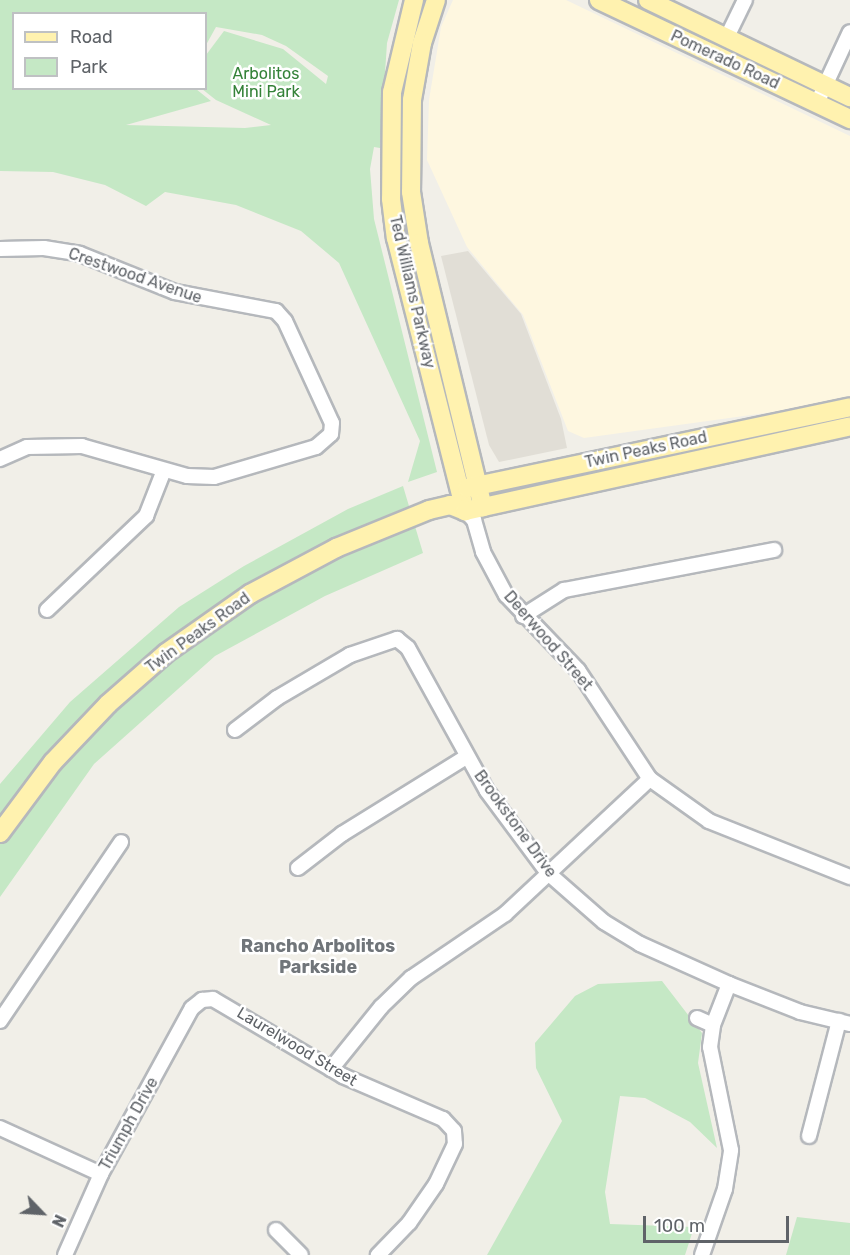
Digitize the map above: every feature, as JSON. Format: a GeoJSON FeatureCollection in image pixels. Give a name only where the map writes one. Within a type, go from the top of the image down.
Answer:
{"type":"FeatureCollection","features":[{"type":"Feature","properties":{"kind":"main road","name":"Ted Williams Parkway"},"geometry":{"type":"LineString","coordinates":[[414,0],[392,92],[391,199],[396,238],[460,489],[468,511]]}},
{"type":"Feature","properties":{"kind":"main road","name":"Ted Williams Parkway"},"geometry":{"type":"LineString","coordinates":[[436,0],[422,43],[412,100],[411,192],[419,243],[479,486],[468,511]]}},
{"type":"Feature","properties":{"kind":"main road","name":"Pomerado Road"},"geometry":{"type":"LineString","coordinates":[[599,0],[850,119]]}},
{"type":"Feature","properties":{"kind":"main road","name":"Pomerado Road"},"geometry":{"type":"LineString","coordinates":[[648,0],[850,97]]}},
{"type":"Feature","properties":{"kind":"main road","name":"Twin Peaks Road"},"geometry":{"type":"LineString","coordinates":[[460,489],[845,408]]}},
{"type":"Feature","properties":{"kind":"main road"},"geometry":{"type":"LineString","coordinates":[[710,457],[748,441],[837,422],[842,417],[845,408]]}},
{"type":"Feature","properties":{"kind":"main road","name":"Twin Peaks Road"},"geometry":{"type":"LineString","coordinates":[[0,833],[53,762],[108,704],[166,653],[250,594],[336,548],[377,529],[850,426]]}},
{"type":"Feature","properties":{"kind":"street"},"geometry":{"type":"LineString","coordinates":[[726,37],[745,0]]}},
{"type":"Feature","properties":{"kind":"street"},"geometry":{"type":"LineString","coordinates":[[817,103],[850,32]]}},
{"type":"Feature","properties":{"kind":"street","name":"Crestwood Avenue"},"geometry":{"type":"LineString","coordinates":[[0,249],[44,248],[80,254],[175,292],[276,311],[285,321],[332,423],[331,434],[316,447],[244,471],[214,477],[164,470]]}},
{"type":"Feature","properties":{"kind":"street"},"geometry":{"type":"LineString","coordinates":[[0,459],[27,447],[53,444],[82,446],[164,470],[146,516],[48,610]]}},
{"type":"Feature","properties":{"kind":"street","name":"Deerwood Street"},"geometry":{"type":"LineString","coordinates":[[468,511],[491,569],[523,616],[578,670],[650,778],[709,821],[850,877]]}},
{"type":"Feature","properties":{"kind":"street"},"geometry":{"type":"LineString","coordinates":[[523,616],[564,590],[774,550]]}},
{"type":"Feature","properties":{"kind":"street","name":"Brookstone Drive"},"geometry":{"type":"LineString","coordinates":[[235,730],[277,698],[350,656],[397,639],[408,648],[466,757],[487,791],[548,873],[604,922],[640,944],[729,984],[800,1011],[844,1023]]}},
{"type":"Feature","properties":{"kind":"street"},"geometry":{"type":"LineString","coordinates":[[298,868],[342,834],[466,757]]}},
{"type":"Feature","properties":{"kind":"street"},"geometry":{"type":"LineString","coordinates":[[331,1070],[381,1007],[411,978],[505,914],[650,778]]}},
{"type":"Feature","properties":{"kind":"street"},"geometry":{"type":"LineString","coordinates":[[0,1021],[121,842]]}},
{"type":"Feature","properties":{"kind":"street"},"geometry":{"type":"LineString","coordinates":[[702,1255],[725,1189],[731,1150],[712,1064],[713,1025],[729,984]]}},
{"type":"Feature","properties":{"kind":"street","name":"Laurelwood Street"},"geometry":{"type":"LineString","coordinates":[[202,1000],[219,1001],[331,1070],[443,1119],[454,1131],[455,1144],[436,1184],[409,1223],[378,1255]]}},
{"type":"Feature","properties":{"kind":"street","name":"Triumph Drive"},"geometry":{"type":"LineString","coordinates":[[65,1255],[101,1174],[192,1008],[202,1000]]}},
{"type":"Feature","properties":{"kind":"street"},"geometry":{"type":"LineString","coordinates":[[697,1018],[713,1025]]}},
{"type":"Feature","properties":{"kind":"street"},"geometry":{"type":"LineString","coordinates":[[809,1136],[844,1023]]}},
{"type":"Feature","properties":{"kind":"street"},"geometry":{"type":"LineString","coordinates":[[0,1128],[101,1174]]}},
{"type":"Feature","properties":{"kind":"street"},"geometry":{"type":"LineString","coordinates":[[276,1230],[301,1255]]}},
{"type":"Feature","properties":{"kind":"shaded area"},"geometry":{"type":"Polygon","coordinates":[[[453,0],[566,0],[850,136],[850,396],[780,411],[584,438],[568,431],[523,315],[467,247],[427,160],[429,100],[441,27],[453,0]]]}},
{"type":"Feature","properties":{"kind":"shaded area"},"geometry":{"type":"Polygon","coordinates":[[[468,251],[521,314],[561,419],[567,448],[499,462],[489,445],[441,256],[468,251]]]}},
{"type":"Feature","properties":{"kind":"green space","name":"Arbolitos Mini Park"},"geometry":{"type":"Polygon","coordinates":[[[0,0],[399,0],[387,43],[380,148],[374,147],[370,169],[374,219],[437,472],[408,482],[420,441],[339,263],[301,231],[236,205],[165,192],[146,206],[105,185],[53,172],[0,171],[0,0]]]}},
{"type":"Feature","properties":{"kind":"green space"},"geometry":{"type":"Polygon","coordinates":[[[403,486],[423,553],[325,596],[215,656],[94,764],[0,897],[0,784],[70,702],[179,607],[244,566],[348,509],[403,486]]]}},
{"type":"Feature","properties":{"kind":"green space"},"geometry":{"type":"Polygon","coordinates":[[[662,981],[702,1033],[698,1063],[717,1148],[690,1122],[645,1098],[620,1096],[605,1192],[610,1224],[694,1227],[685,1255],[487,1255],[562,1121],[536,1068],[535,1043],[575,996],[598,984],[662,981]]]}},
{"type":"Feature","properties":{"kind":"green space"},"geometry":{"type":"Polygon","coordinates":[[[797,1217],[850,1223],[850,1255],[786,1255],[797,1217]]]}},
{"type":"Feature","properties":{"kind":"district","name":"Rancho Arbolitos Parkside"},"geometry":{"type":"Point","coordinates":[318,957]}}]}
